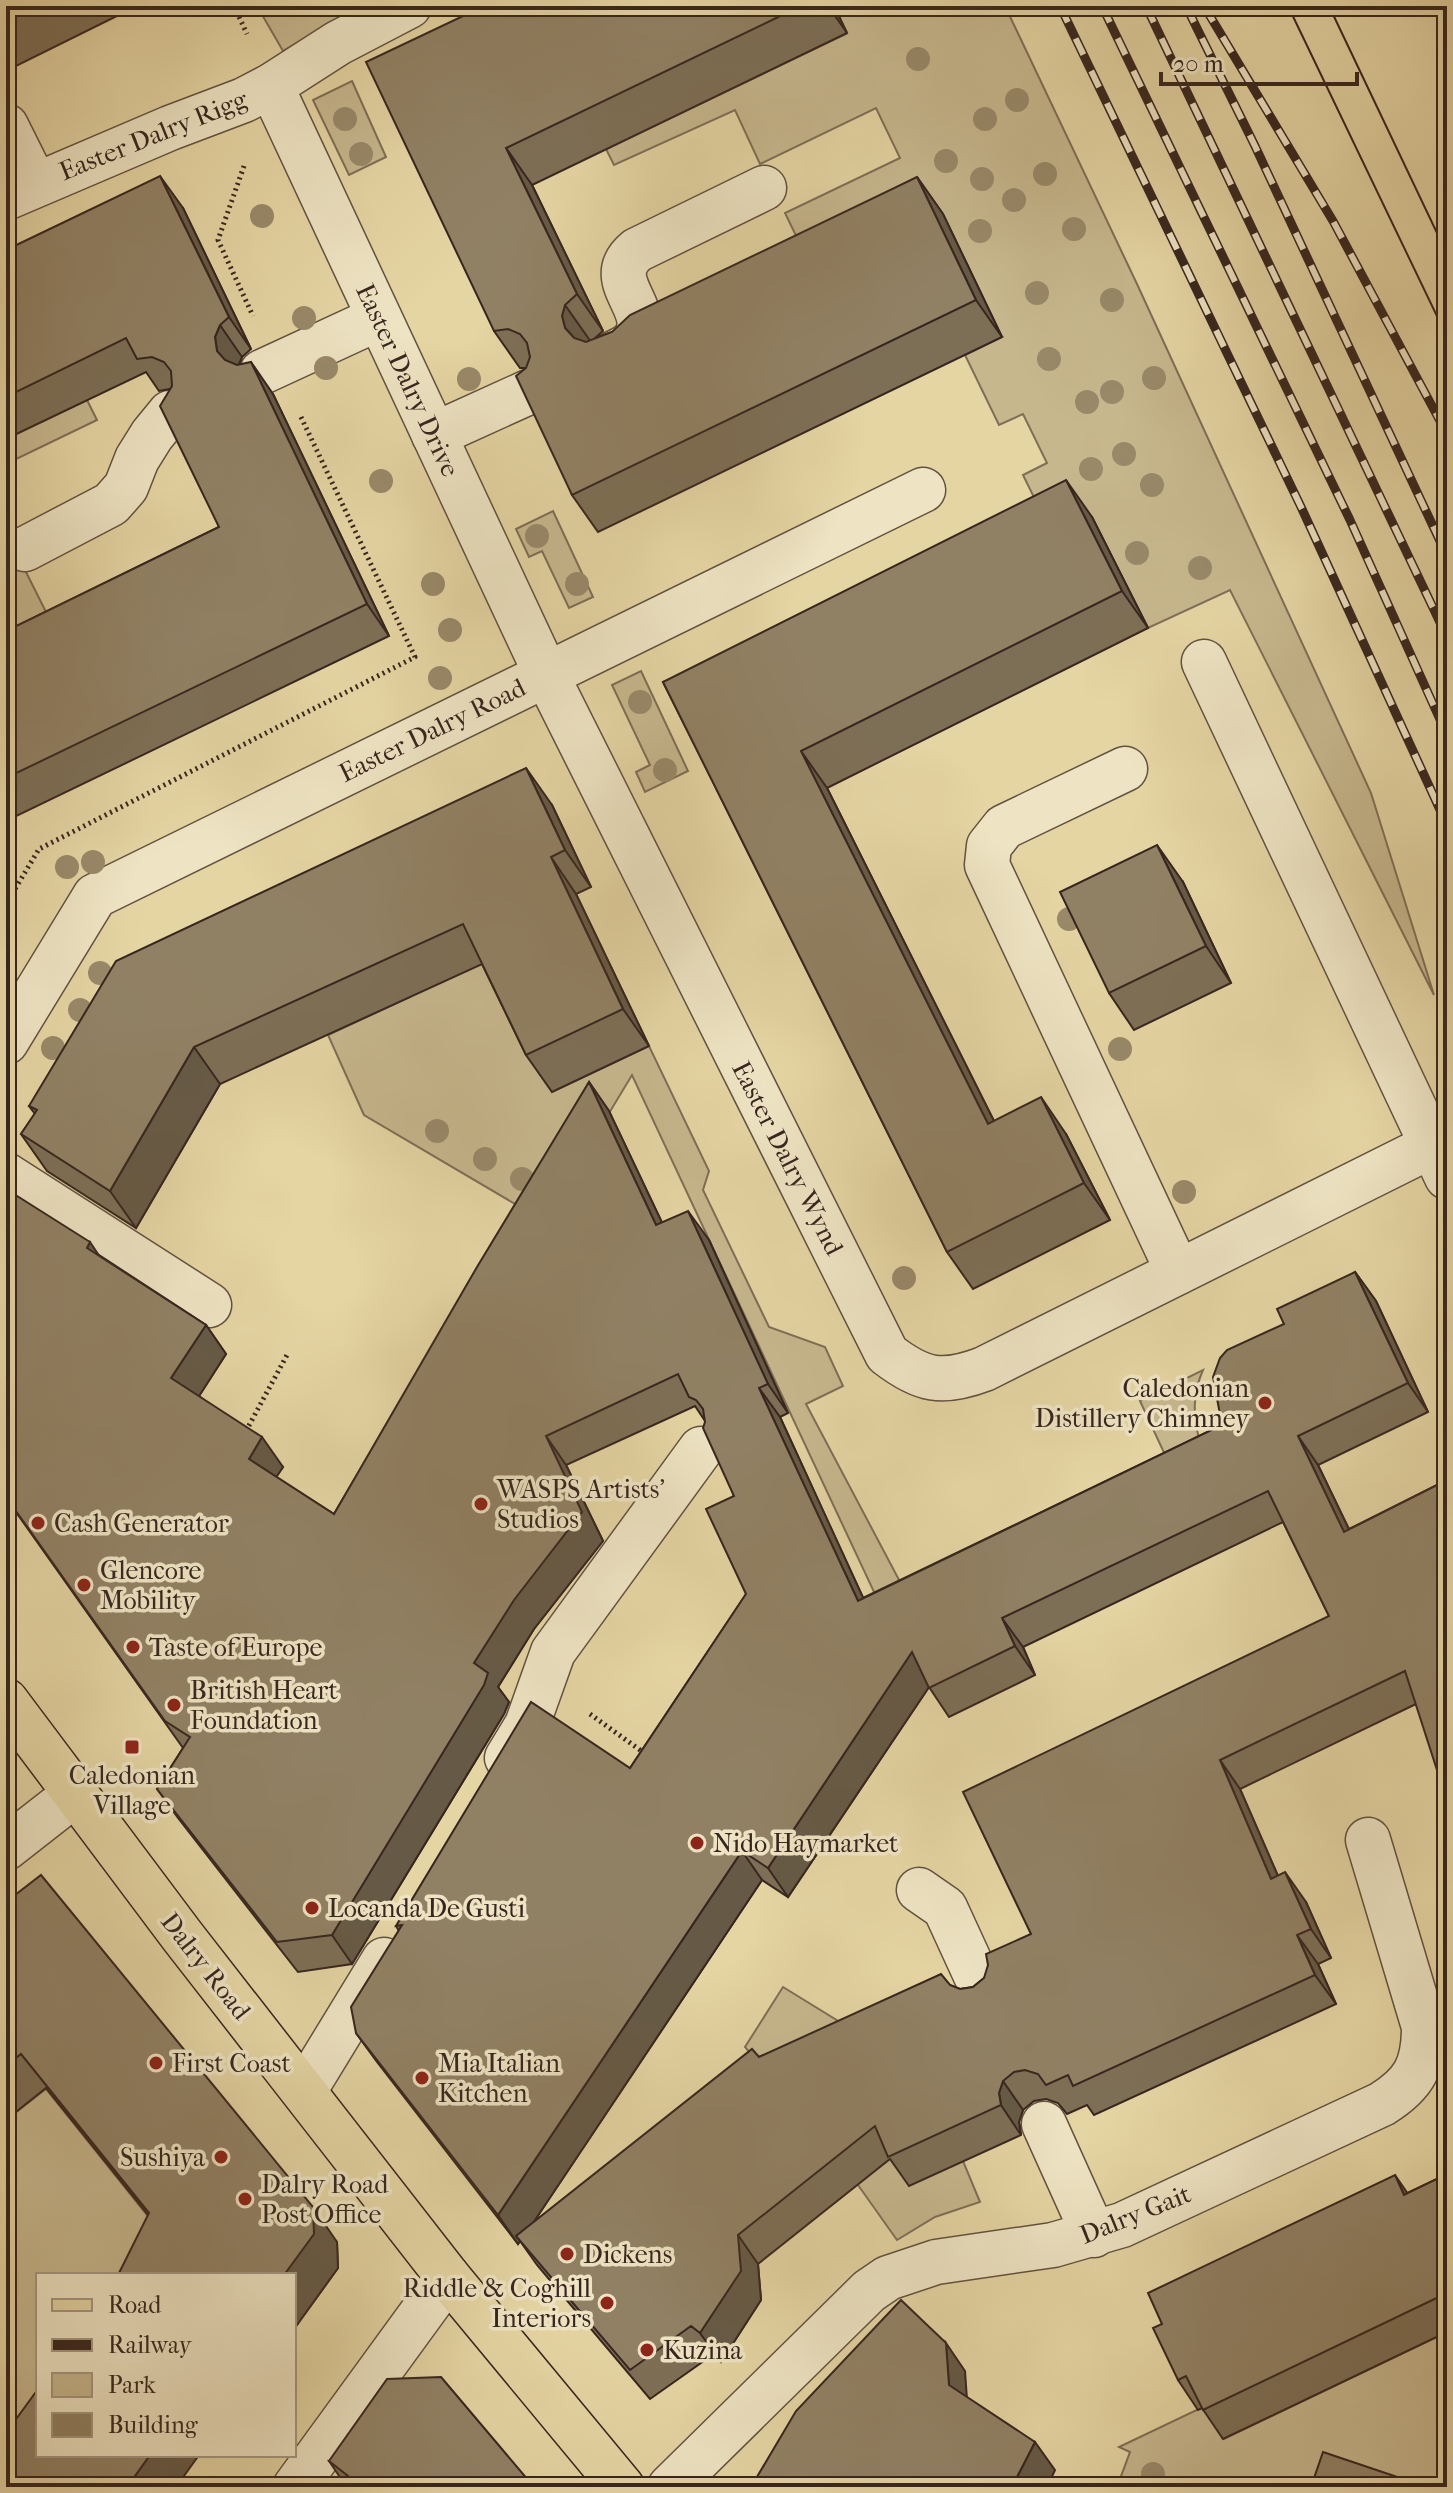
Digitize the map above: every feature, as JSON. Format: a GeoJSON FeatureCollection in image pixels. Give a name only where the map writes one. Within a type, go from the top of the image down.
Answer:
{"type":"FeatureCollection","features":[{"type":"Feature","properties":{"kind":"main road","name":"Dalry Road"},"geometry":{"type":"LineString","coordinates":[[6,1701],[448,2277],[622,2487]]}},
{"type":"Feature","properties":{"kind":"street","name":"Easter Dalry Rigg"},"geometry":{"type":"LineString","coordinates":[[6,126],[21,191],[170,128],[222,110],[271,86],[338,43],[409,6]]}},
{"type":"Feature","properties":{"kind":"street","name":"Easter Dalry Drive"},"geometry":{"type":"LineString","coordinates":[[271,86],[546,674]]}},
{"type":"Feature","properties":{"kind":"street"},"geometry":{"type":"LineString","coordinates":[[613,354],[633,343],[639,332],[640,321],[623,280],[630,256],[764,188]]}},
{"type":"Feature","properties":{"kind":"street"},"geometry":{"type":"LineString","coordinates":[[269,368],[379,318]]}},
{"type":"Feature","properties":{"kind":"street"},"geometry":{"type":"LineString","coordinates":[[434,435],[531,391]]}},
{"type":"Feature","properties":{"kind":"street"},"geometry":{"type":"LineString","coordinates":[[25,549],[111,504],[120,496],[145,446],[170,413]]}},
{"type":"Feature","properties":{"kind":"street","name":"Easter Dalry Road"},"geometry":{"type":"LineString","coordinates":[[6,1042],[95,896],[923,490]]}},
{"type":"Feature","properties":{"kind":"street"},"geometry":{"type":"LineString","coordinates":[[1204,662],[1433,1145]]}},
{"type":"Feature","properties":{"kind":"street","name":"Easter Dalry Wynd"},"geometry":{"type":"LineString","coordinates":[[546,674],[887,1354],[907,1370],[932,1379],[957,1379],[984,1369],[1433,1145]]}},
{"type":"Feature","properties":{"kind":"street"},"geometry":{"type":"LineString","coordinates":[[1125,769],[1004,827],[989,846],[987,865],[1178,1272]]}},
{"type":"Feature","properties":{"kind":"street"},"geometry":{"type":"LineString","coordinates":[[6,1175],[209,1305]]}},
{"type":"Feature","properties":{"kind":"street"},"geometry":{"type":"LineString","coordinates":[[489,1789],[527,1725],[553,1652],[701,1449]]}},
{"type":"Feature","properties":{"kind":"street"},"geometry":{"type":"LineString","coordinates":[[6,1848],[75,1794]]}},
{"type":"Feature","properties":{"kind":"street","name":"Dalry Gait"},"geometry":{"type":"LineString","coordinates":[[670,2487],[869,2291],[888,2278],[936,2262],[1053,2245],[1122,2225],[1400,2093],[1411,2081],[1422,2056],[1424,2027],[1368,1840]]}},
{"type":"Feature","properties":{"kind":"street"},"geometry":{"type":"LineString","coordinates":[[919,1890],[945,1908],[984,1993]]}},
{"type":"Feature","properties":{"kind":"street"},"geometry":{"type":"LineString","coordinates":[[304,2091],[402,1932]]}},
{"type":"Feature","properties":{"kind":"street"},"geometry":{"type":"LineString","coordinates":[[1044,2124],[1094,2235]]}},
{"type":"Feature","properties":{"kind":"street"},"geometry":{"type":"LineString","coordinates":[[295,2487],[448,2277]]}},
{"type":"Feature","properties":{"kind":"path"},"geometry":{"type":"LineString","coordinates":[[6,904],[39,849],[415,657],[269,368],[218,240],[271,86]]}},
{"type":"Feature","properties":{"kind":"path"},"geometry":{"type":"LineString","coordinates":[[242,1439],[287,1355]]}},
{"type":"Feature","properties":{"kind":"path"},"geometry":{"type":"LineString","coordinates":[[587,1712],[656,1762]]}},
{"type":"Feature","properties":{"kind":"green space"},"geometry":{"type":"Polygon","coordinates":[[[257,6],[356,6],[283,51],[257,6]]]}},
{"type":"Feature","properties":{"kind":"green space"},"geometry":{"type":"Polygon","coordinates":[[[834,6],[1005,6],[1137,284],[1371,793],[1434,995],[1230,590],[1148,628],[1092,518],[1053,536],[1023,475],[1047,463],[1023,414],[999,425],[965,355],[1002,337],[815,275],[785,213],[900,158],[876,108],[760,164],[735,110],[614,165],[606,149],[846,34],[834,6]]]}},
{"type":"Feature","properties":{"kind":"green space"},"geometry":{"type":"Polygon","coordinates":[[[352,81],[386,157],[349,175],[313,100],[352,81]]]}},
{"type":"Feature","properties":{"kind":"green space"},"geometry":{"type":"Polygon","coordinates":[[[87,400],[97,420],[6,464],[6,439],[87,400]]]}},
{"type":"Feature","properties":{"kind":"green space"},"geometry":{"type":"Polygon","coordinates":[[[553,511],[593,597],[569,608],[542,551],[529,557],[516,529],[553,511]]]}},
{"type":"Feature","properties":{"kind":"green space"},"geometry":{"type":"Polygon","coordinates":[[[23,566],[56,632],[6,674],[6,574],[23,566]]]}},
{"type":"Feature","properties":{"kind":"green space"},"geometry":{"type":"Polygon","coordinates":[[[641,671],[688,771],[645,792],[636,772],[650,765],[612,685],[641,671]]]}},
{"type":"Feature","properties":{"kind":"green space"},"geometry":{"type":"Polygon","coordinates":[[[478,939],[552,1092],[649,1046],[709,1171],[703,1190],[769,1327],[825,1347],[843,1386],[806,1404],[916,1612],[889,1624],[632,1075],[544,1221],[364,1115],[328,1035],[410,997],[478,939]]]}},
{"type":"Feature","properties":{"kind":"green space"},"geometry":{"type":"Polygon","coordinates":[[[1203,1370],[1195,1406],[1200,1443],[1179,1485],[1140,1401],[1203,1370]]]}},
{"type":"Feature","properties":{"kind":"green space"},"geometry":{"type":"Polygon","coordinates":[[[783,1987],[874,2043],[963,2161],[980,2202],[935,2217],[897,2240],[858,2185],[745,2047],[783,1987]]]}},
{"type":"Feature","properties":{"kind":"green space"},"geometry":{"type":"Polygon","coordinates":[[[46,2089],[182,2259],[172,2273],[36,2273],[36,2457],[6,2487],[6,2120],[46,2089]]]}},
{"type":"Feature","properties":{"kind":"green space"},"geometry":{"type":"Polygon","coordinates":[[[1447,2332],[1447,2487],[1117,2487],[1130,2452],[1119,2447],[1207,2405],[1224,2439],[1447,2332]]]}},
{"type":"Feature","properties":{"kind":"building"},"geometry":{"type":"Polygon","coordinates":[[[6,6],[37,6],[6,22],[6,6]]]}},
{"type":"Feature","properties":{"kind":"building"},"geometry":{"type":"Polygon","coordinates":[[[484,6],[801,6],[506,148],[577,294],[565,305],[562,316],[565,328],[574,338],[586,342],[612,332],[630,315],[917,177],[976,300],[572,495],[516,376],[526,368],[530,357],[527,343],[520,334],[508,329],[494,331],[366,62],[484,6]]]}},
{"type":"Feature","properties":{"kind":"building"},"geometry":{"type":"Polygon","coordinates":[[[160,176],[229,317],[220,325],[215,337],[217,351],[225,360],[237,365],[251,362],[367,604],[6,778],[6,631],[219,527],[160,406],[172,386],[171,371],[164,362],[152,357],[137,359],[126,338],[6,397],[6,250],[160,176]]]}},
{"type":"Feature","properties":{"kind":"building"},"geometry":{"type":"Polygon","coordinates":[[[1066,480],[1122,591],[801,751],[988,1124],[1041,1097],[1084,1183],[947,1252],[663,682],[1066,480]]]}},
{"type":"Feature","properties":{"kind":"building"},"geometry":{"type":"Polygon","coordinates":[[[526,768],[565,850],[551,857],[623,1009],[526,1055],[463,924],[194,1047],[110,1191],[21,1134],[37,1110],[29,1106],[116,961],[526,768]]]}},
{"type":"Feature","properties":{"kind":"building"},"geometry":{"type":"Polygon","coordinates":[[[1157,845],[1206,946],[1109,993],[1060,892],[1157,845]]]}},
{"type":"Feature","properties":{"kind":"building"},"geometry":{"type":"Polygon","coordinates":[[[589,1082],[656,1225],[688,1211],[768,1384],[759,1388],[858,1601],[1222,1425],[1213,1377],[1220,1358],[1227,1350],[1284,1324],[1277,1309],[1355,1272],[1408,1383],[1298,1436],[1344,1532],[1447,1480],[1447,1801],[1405,1671],[1220,1760],[1271,1879],[1285,1872],[1311,1929],[1297,1935],[1315,1975],[1073,2086],[1068,2075],[1046,2085],[1038,2074],[1025,2070],[1014,2072],[1003,2081],[999,2093],[1001,2105],[888,2157],[875,2126],[738,2235],[741,2271],[700,2333],[691,2326],[630,2370],[516,2236],[752,2049],[759,2057],[941,1974],[950,1985],[960,1989],[973,1987],[984,1978],[988,1965],[986,1954],[1031,1934],[963,1792],[1329,1616],[1268,1491],[1002,1618],[1015,1646],[929,1688],[912,1652],[768,1868],[742,1851],[498,2215],[356,2033],[351,2007],[402,1925],[396,1926],[531,1702],[630,1768],[746,1594],[706,1509],[734,1496],[703,1428],[703,1409],[689,1397],[678,1374],[546,1436],[582,1512],[514,1600],[474,1663],[488,1673],[484,1685],[332,1935],[277,1942],[157,1789],[190,1737],[165,1721],[6,1497],[6,1189],[90,1242],[87,1248],[206,1325],[171,1378],[262,1437],[249,1459],[334,1514],[477,1267],[589,1082]]]}},
{"type":"Feature","properties":{"kind":"building"},"geometry":{"type":"Polygon","coordinates":[[[41,1875],[313,2207],[314,2234],[285,2273],[119,2273],[149,2213],[21,2054],[6,2066],[6,1902],[41,1875]]]}},
{"type":"Feature","properties":{"kind":"building"},"geometry":{"type":"Polygon","coordinates":[[[1447,2174],[1447,2293],[1203,2410],[1186,2376],[1178,2380],[1153,2328],[1162,2324],[1148,2293],[1395,2175],[1404,2195],[1447,2174]]]}},
{"type":"Feature","properties":{"kind":"building"},"geometry":{"type":"Polygon","coordinates":[[[901,2300],[946,2343],[949,2385],[1035,2442],[1017,2477],[1043,2487],[751,2487],[796,2411],[901,2300]]]}},
{"type":"Feature","properties":{"kind":"building"},"geometry":{"type":"Polygon","coordinates":[[[441,2377],[534,2487],[340,2487],[348,2476],[329,2461],[387,2379],[441,2377]]]}},
{"type":"Feature","properties":{"kind":"building"},"geometry":{"type":"Polygon","coordinates":[[[36,2392],[36,2457],[149,2457],[127,2487],[6,2487],[6,2433],[36,2392]]]}},
{"type":"Feature","properties":{"kind":"building"},"geometry":{"type":"Polygon","coordinates":[[[1323,2452],[1427,2487],[1311,2487],[1323,2452]]]}},
{"type":"Feature","properties":{"kind":"tram line"},"geometry":{"type":"LineString","coordinates":[[1288,6],[1447,337]]}},
{"type":"Feature","properties":{"kind":"tram line"},"geometry":{"type":"LineString","coordinates":[[1329,6],[1447,254]]}},
{"type":"Feature","properties":{"kind":"railway"},"geometry":{"type":"LineString","coordinates":[[1060,6],[1302,509],[1447,825]]}},
{"type":"Feature","properties":{"kind":"railway"},"geometry":{"type":"LineString","coordinates":[[1102,6],[1350,520],[1447,735]]}},
{"type":"Feature","properties":{"kind":"railway"},"geometry":{"type":"LineString","coordinates":[[1146,6],[1447,637]]}},
{"type":"Feature","properties":{"kind":"railway"},"geometry":{"type":"LineString","coordinates":[[1186,6],[1447,556]]}},
{"type":"Feature","properties":{"kind":"railway"},"geometry":{"type":"LineString","coordinates":[[1204,6],[1333,221],[1447,434]]}},
{"type":"Feature","properties":{"kind":"place","name":"Caledonian Distillery Chimney"},"geometry":{"type":"Point","coordinates":[1265,1403]}},
{"type":"Feature","properties":{"kind":"place","name":"WASPS Artists' Studios"},"geometry":{"type":"Point","coordinates":[481,1504]}},
{"type":"Feature","properties":{"kind":"place","name":"Cash Generator"},"geometry":{"type":"Point","coordinates":[38,1523]}},
{"type":"Feature","properties":{"kind":"place","name":"Glencore Mobility"},"geometry":{"type":"Point","coordinates":[84,1585]}},
{"type":"Feature","properties":{"kind":"place","name":"Taste of Europe"},"geometry":{"type":"Point","coordinates":[133,1647]}},
{"type":"Feature","properties":{"kind":"place","name":"British Heart Foundation"},"geometry":{"type":"Point","coordinates":[174,1705]}},
{"type":"Feature","properties":{"kind":"place","name":"Caledonian Village"},"geometry":{"type":"Point","coordinates":[132,1747]}},
{"type":"Feature","properties":{"kind":"place","name":"Nido Haymarket"},"geometry":{"type":"Point","coordinates":[697,1843]}},
{"type":"Feature","properties":{"kind":"place","name":"Locanda De Gusti"},"geometry":{"type":"Point","coordinates":[312,1908]}},
{"type":"Feature","properties":{"kind":"place","name":"First Coast"},"geometry":{"type":"Point","coordinates":[156,2063]}},
{"type":"Feature","properties":{"kind":"place","name":"Mia Italian Kitchen"},"geometry":{"type":"Point","coordinates":[422,2078]}},
{"type":"Feature","properties":{"kind":"place","name":"Sushiya"},"geometry":{"type":"Point","coordinates":[221,2157]}},
{"type":"Feature","properties":{"kind":"place","name":"Dalry Road Post Office"},"geometry":{"type":"Point","coordinates":[245,2199]}},
{"type":"Feature","properties":{"kind":"place","name":"Dickens"},"geometry":{"type":"Point","coordinates":[567,2254]}},
{"type":"Feature","properties":{"kind":"place","name":"Riddle & Coghill Interiors"},"geometry":{"type":"Point","coordinates":[607,2303]}},
{"type":"Feature","properties":{"kind":"place","name":"Kuzina"},"geometry":{"type":"Point","coordinates":[647,2350]}}]}
